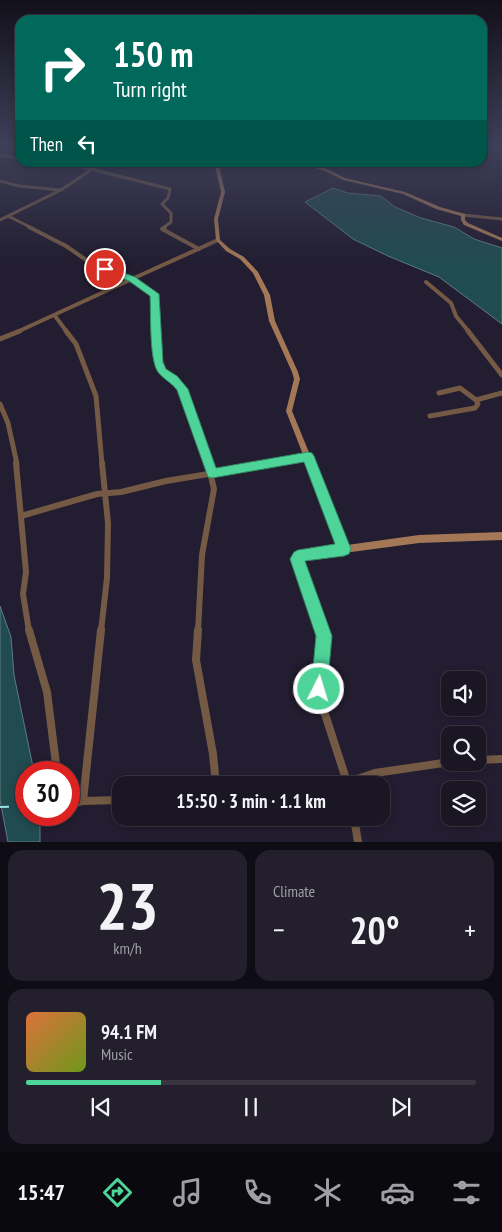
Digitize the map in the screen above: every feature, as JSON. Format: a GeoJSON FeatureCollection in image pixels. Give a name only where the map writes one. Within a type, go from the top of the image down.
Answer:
{"type":"FeatureCollection","features":[{"type":"Feature","properties":{"kind":"main road"},"geometry":{"type":"LineString","coordinates":[[221,185],[222,192],[216,221],[218,240],[228,250],[242,258],[255,272],[267,295],[272,321],[297,379],[289,411],[344,549],[419,539],[502,536]]}},
{"type":"Feature","properties":{"kind":"main road"},"geometry":{"type":"LineString","coordinates":[[371,185],[404,193],[438,208],[463,215],[463,220],[466,224],[502,240]]}},
{"type":"Feature","properties":{"kind":"street"},"geometry":{"type":"LineString","coordinates":[[29,185],[61,190]]}},
{"type":"Feature","properties":{"kind":"street"},"geometry":{"type":"LineString","coordinates":[[0,220],[69,185]]}},
{"type":"Feature","properties":{"kind":"street"},"geometry":{"type":"LineString","coordinates":[[152,185],[170,190],[171,192],[162,204],[171,213],[172,222],[162,229],[199,248]]}},
{"type":"Feature","properties":{"kind":"street"},"geometry":{"type":"LineString","coordinates":[[463,215],[502,219]]}},
{"type":"Feature","properties":{"kind":"street"},"geometry":{"type":"LineString","coordinates":[[8,216],[66,246],[89,262],[132,279],[155,294],[158,362],[162,371],[173,378],[182,389],[212,473],[214,489],[202,555],[196,660],[215,776]]}},
{"type":"Feature","properties":{"kind":"street"},"geometry":{"type":"LineString","coordinates":[[0,339],[55,316],[218,240]]}},
{"type":"Feature","properties":{"kind":"street"},"geometry":{"type":"LineString","coordinates":[[426,282],[450,303],[456,316],[502,375]]}},
{"type":"Feature","properties":{"kind":"street"},"geometry":{"type":"LineString","coordinates":[[55,316],[76,344],[96,396],[108,523],[107,578],[83,801]]}},
{"type":"Feature","properties":{"kind":"street"},"geometry":{"type":"LineString","coordinates":[[430,416],[475,408],[478,404],[476,400],[460,388],[440,393]]}},
{"type":"Feature","properties":{"kind":"street"},"geometry":{"type":"LineString","coordinates":[[476,400],[502,393]]}},
{"type":"Feature","properties":{"kind":"street"},"geometry":{"type":"LineString","coordinates":[[0,404],[8,423],[17,465],[26,572],[23,594],[26,621],[47,692],[56,761]]}},
{"type":"Feature","properties":{"kind":"street"},"geometry":{"type":"LineString","coordinates":[[21,516],[68,501],[308,456]]}},
{"type":"Feature","properties":{"kind":"street"},"geometry":{"type":"LineString","coordinates":[[344,549],[304,555],[297,559],[324,636],[319,689],[324,711],[346,776]]}},
{"type":"Feature","properties":{"kind":"street"},"geometry":{"type":"LineString","coordinates":[[486,760],[502,759]]}},
{"type":"Feature","properties":{"kind":"street"},"geometry":{"type":"LineString","coordinates":[[367,776],[375,773],[441,763]]}},
{"type":"Feature","properties":{"kind":"street"},"geometry":{"type":"LineString","coordinates":[[80,802],[112,800]]}},
{"type":"Feature","properties":{"kind":"street"},"geometry":{"type":"LineString","coordinates":[[355,826],[358,842]]}},
{"type":"Feature","properties":{"kind":"shaded area"},"geometry":{"type":"Polygon","coordinates":[[[333,188],[348,193],[381,196],[395,207],[421,218],[454,227],[474,239],[502,248],[502,324],[439,277],[353,239],[305,202],[333,188]]]}},
{"type":"Feature","properties":{"kind":"shaded area"},"geometry":{"type":"Polygon","coordinates":[[[0,606],[11,637],[14,675],[32,761],[15,761],[15,826],[40,826],[40,842],[8,842],[0,800],[0,606]]]}},
{"type":"Feature","properties":{"kind":"ferry route"},"geometry":{"type":"LineString","coordinates":[[0,807],[15,806]]}},
{"type":"Feature","properties":{"kind":"route"},"geometry":{"type":"LineString","coordinates":[[105,269],[132,279],[155,294],[158,362],[162,371],[173,378],[182,389],[199,430],[212,473],[308,456],[344,549],[304,555],[297,559],[324,636],[319,689]]}}]}
